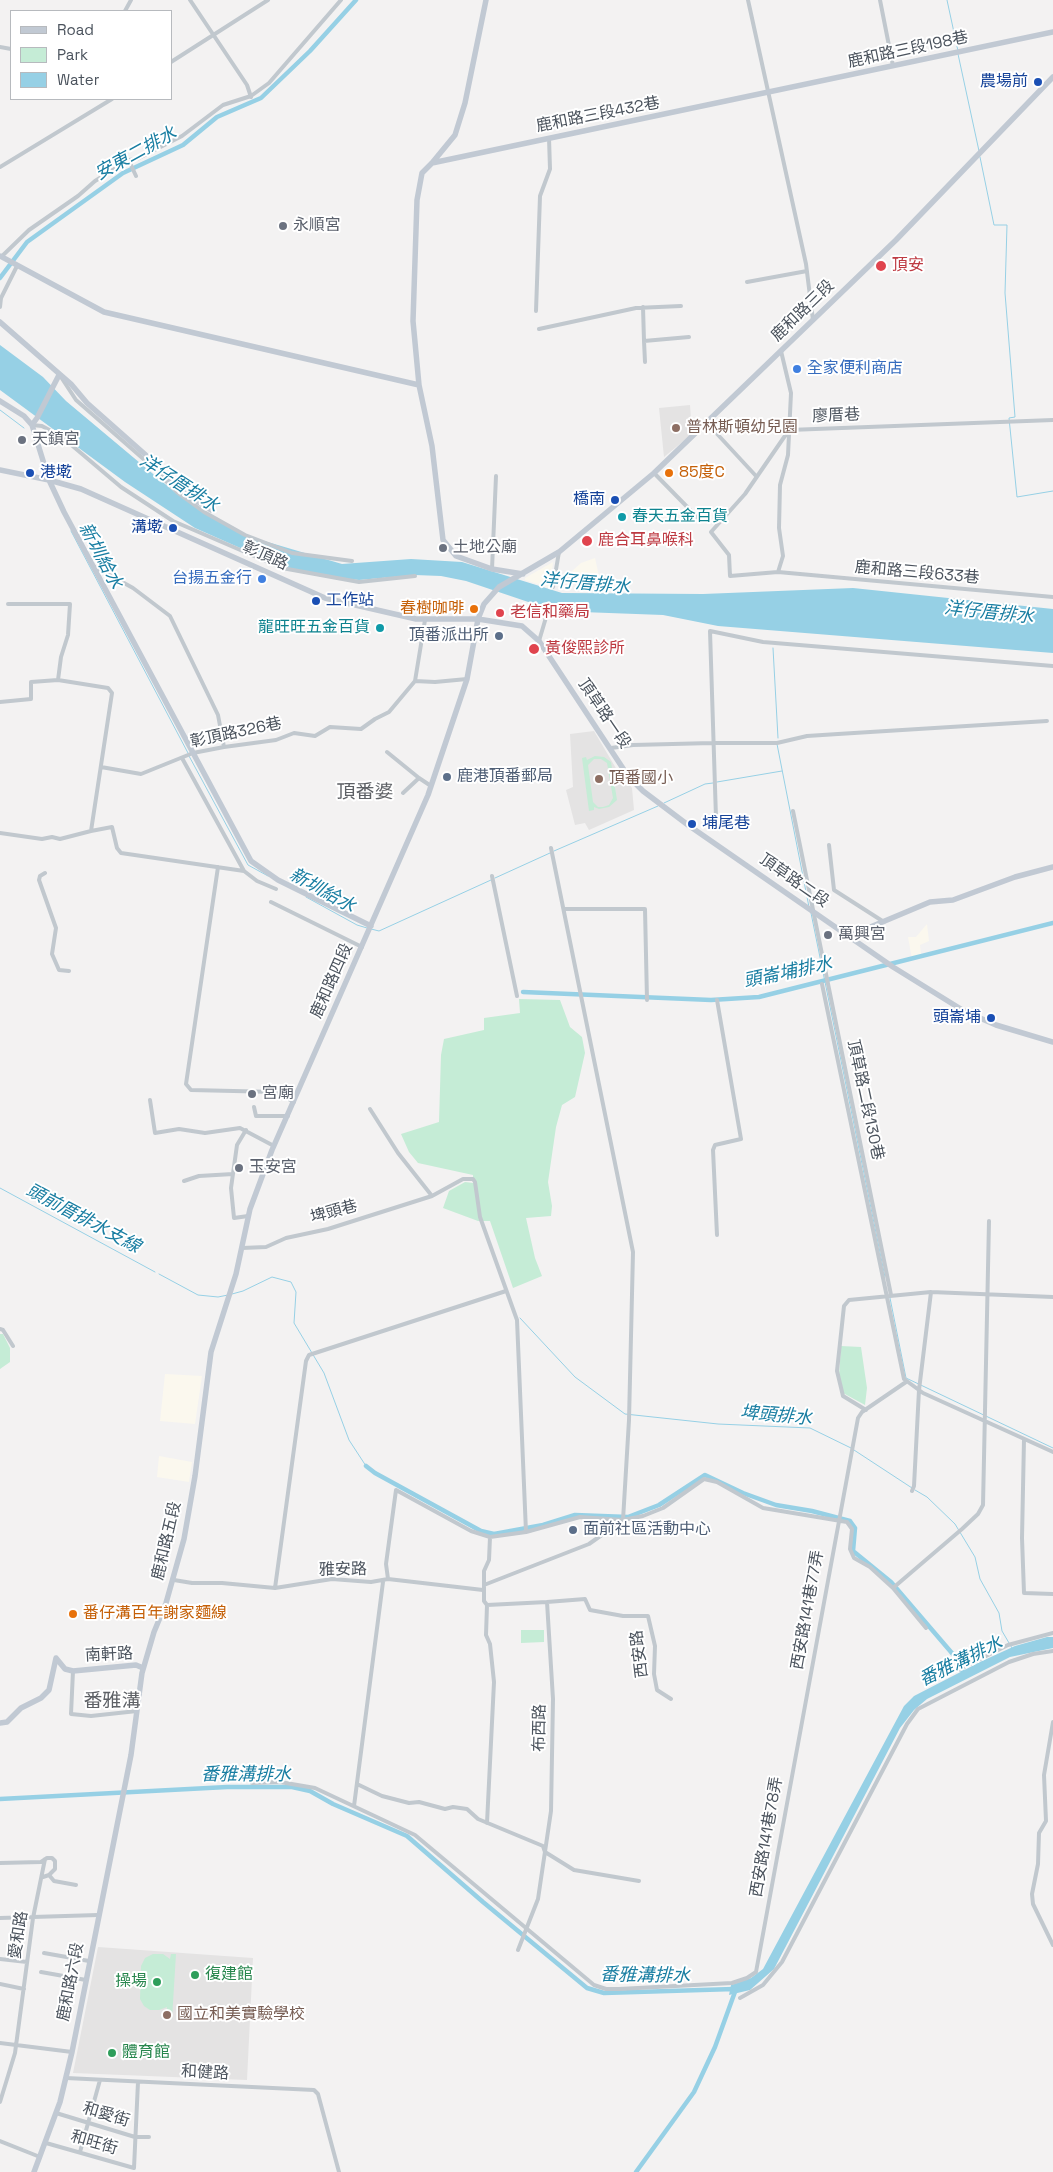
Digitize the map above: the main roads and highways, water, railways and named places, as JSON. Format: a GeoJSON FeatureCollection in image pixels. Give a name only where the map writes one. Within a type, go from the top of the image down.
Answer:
{"type":"FeatureCollection","features":[{"type":"Feature","properties":{"kind":"water","name":"洋仔厝排水"},"geometry":{"type":"Polygon","coordinates":[[[0,345],[43,377],[66,401],[177,494],[244,535],[342,564],[411,559],[462,562],[562,593],[703,594],[853,588],[1053,609],[1053,653],[718,626],[663,615],[555,611],[466,581],[441,576],[415,575],[359,580],[318,576],[283,567],[195,528],[125,482],[0,390],[0,345]]]}},
{"type":"Feature","properties":{"kind":"water"},"geometry":{"type":"Polygon","coordinates":[[[1053,1637],[1053,1648],[1010,1657],[927,1699],[914,1710],[900,1728],[774,1969],[750,1990],[729,1995],[731,1985],[751,1978],[763,1969],[904,1706],[914,1696],[980,1662],[1015,1646],[1053,1637]]]}},
{"type":"Feature","properties":{"kind":"waterway","name":"安東二排水"},"geometry":{"type":"LineString","coordinates":[[0,278],[27,242],[123,173],[183,145],[217,117],[261,98],[310,51],[356,0]]}},
{"type":"Feature","properties":{"kind":"waterway"},"geometry":{"type":"LineString","coordinates":[[947,0],[958,51]]}},
{"type":"Feature","properties":{"kind":"waterway"},"geometry":{"type":"LineString","coordinates":[[958,54],[979,151]]}},
{"type":"Feature","properties":{"kind":"waterway"},"geometry":{"type":"LineString","coordinates":[[980,157],[994,225],[1007,225],[1005,293],[1015,417],[1009,418],[1017,497],[1053,491]]}},
{"type":"Feature","properties":{"kind":"waterway"},"geometry":{"type":"LineString","coordinates":[[0,410],[24,428]]}},
{"type":"Feature","properties":{"kind":"waterway","name":"新圳給水"},"geometry":{"type":"LineString","coordinates":[[71,531],[188,753]]}},
{"type":"Feature","properties":{"kind":"waterway"},"geometry":{"type":"LineString","coordinates":[[773,648],[778,738]]}},
{"type":"Feature","properties":{"kind":"waterway"},"geometry":{"type":"LineString","coordinates":[[777,744],[809,907]]}},
{"type":"Feature","properties":{"kind":"waterway","name":"新圳給水"},"geometry":{"type":"LineString","coordinates":[[189,756],[248,865],[268,876]]}},
{"type":"Feature","properties":{"kind":"waterway","name":"新圳給水"},"geometry":{"type":"LineString","coordinates":[[717,782],[782,771]]}},
{"type":"Feature","properties":{"kind":"waterway","name":"新圳給水"},"geometry":{"type":"LineString","coordinates":[[664,803],[705,784],[713,783]]}},
{"type":"Feature","properties":{"kind":"waterway","name":"新圳給水"},"geometry":{"type":"LineString","coordinates":[[554,851],[658,806]]}},
{"type":"Feature","properties":{"kind":"waterway","name":"新圳給水"},"geometry":{"type":"LineString","coordinates":[[495,878],[550,853]]}},
{"type":"Feature","properties":{"kind":"waterway","name":"新圳給水"},"geometry":{"type":"LineString","coordinates":[[371,929],[379,931],[491,880]]}},
{"type":"Feature","properties":{"kind":"waterway","name":"新圳給水"},"geometry":{"type":"LineString","coordinates":[[306,897],[357,925],[367,928]]}},
{"type":"Feature","properties":{"kind":"waterway"},"geometry":{"type":"LineString","coordinates":[[811,913],[885,1277]]}},
{"type":"Feature","properties":{"kind":"waterway","name":"頭崙埔排水"},"geometry":{"type":"LineString","coordinates":[[523,992],[711,1000],[759,997],[1053,923]]}},
{"type":"Feature","properties":{"kind":"waterway","name":"頭前厝排水支線"},"geometry":{"type":"LineString","coordinates":[[0,1188],[155,1272]]}},
{"type":"Feature","properties":{"kind":"waterway","name":"頭前厝排水支線"},"geometry":{"type":"LineString","coordinates":[[159,1274],[198,1295],[218,1297],[228,1295]]}},
{"type":"Feature","properties":{"kind":"waterway","name":"頭前厝排水支線"},"geometry":{"type":"LineString","coordinates":[[232,1294],[243,1291],[272,1277],[291,1282],[296,1292],[294,1323],[324,1373],[349,1440],[366,1466]]}},
{"type":"Feature","properties":{"kind":"waterway"},"geometry":{"type":"LineString","coordinates":[[890,1298],[906,1378],[1053,1448]]}},
{"type":"Feature","properties":{"kind":"waterway","name":"埤頭排水"},"geometry":{"type":"LineString","coordinates":[[520,1318],[575,1377],[625,1414],[718,1424],[810,1428],[851,1448]]}},
{"type":"Feature","properties":{"kind":"waterway","name":"埤頭排水"},"geometry":{"type":"LineString","coordinates":[[854,1450],[912,1488]]}},
{"type":"Feature","properties":{"kind":"waterway"},"geometry":{"type":"LineString","coordinates":[[366,1466],[375,1473],[481,1531],[494,1534],[543,1525],[575,1515],[628,1517],[659,1505],[705,1475],[743,1493],[776,1505],[812,1511],[850,1521],[855,1528],[853,1551],[891,1582],[957,1659],[962,1670]]}},
{"type":"Feature","properties":{"kind":"waterway","name":"埤頭排水"},"geometry":{"type":"LineString","coordinates":[[915,1490],[927,1497],[955,1524],[975,1557],[980,1579],[999,1613],[1002,1631],[1012,1648]]}},
{"type":"Feature","properties":{"kind":"waterway","name":"番雅溝排水"},"geometry":{"type":"LineString","coordinates":[[0,1799],[227,1787],[292,1787],[310,1791],[333,1804],[407,1836],[587,1988],[604,1993],[734,1989]]}},
{"type":"Feature","properties":{"kind":"waterway"},"geometry":{"type":"LineString","coordinates":[[636,2172],[694,2092],[715,2047],[736,1989]]}},
{"type":"Feature","properties":{"kind":"place","name":"農場前"},"geometry":{"type":"Point","coordinates":[1038,82]}},
{"type":"Feature","properties":{"kind":"place","name":"永順宮"},"geometry":{"type":"Point","coordinates":[283,226]}},
{"type":"Feature","properties":{"kind":"place","name":"頂安"},"geometry":{"type":"Point","coordinates":[881,266]}},
{"type":"Feature","properties":{"kind":"place","name":"全家便利商店"},"geometry":{"type":"Point","coordinates":[797,369]}},
{"type":"Feature","properties":{"kind":"place","name":"普林斯頓幼兒園"},"geometry":{"type":"Point","coordinates":[676,428]}},
{"type":"Feature","properties":{"kind":"place","name":"天鎮宮"},"geometry":{"type":"Point","coordinates":[22,440]}},
{"type":"Feature","properties":{"kind":"place","name":"港墘"},"geometry":{"type":"Point","coordinates":[30,473]}},
{"type":"Feature","properties":{"kind":"place","name":"85度C"},"geometry":{"type":"Point","coordinates":[669,473]}},
{"type":"Feature","properties":{"kind":"place","name":"橋南"},"geometry":{"type":"Point","coordinates":[615,500]}},
{"type":"Feature","properties":{"kind":"place","name":"春天五金百貨"},"geometry":{"type":"Point","coordinates":[622,517]}},
{"type":"Feature","properties":{"kind":"place","name":"溝墘"},"geometry":{"type":"Point","coordinates":[173,528]}},
{"type":"Feature","properties":{"kind":"place","name":"鹿合耳鼻喉科"},"geometry":{"type":"Point","coordinates":[587,541]}},
{"type":"Feature","properties":{"kind":"place","name":"土地公廟"},"geometry":{"type":"Point","coordinates":[443,548]}},
{"type":"Feature","properties":{"kind":"place","name":"台揚五金行"},"geometry":{"type":"Point","coordinates":[262,579]}},
{"type":"Feature","properties":{"kind":"place","name":"工作站"},"geometry":{"type":"Point","coordinates":[316,601]}},
{"type":"Feature","properties":{"kind":"place","name":"春樹咖啡"},"geometry":{"type":"Point","coordinates":[474,609]}},
{"type":"Feature","properties":{"kind":"place","name":"老信和藥局"},"geometry":{"type":"Point","coordinates":[500,613]}},
{"type":"Feature","properties":{"kind":"place","name":"龍旺旺五金百貨"},"geometry":{"type":"Point","coordinates":[380,628]}},
{"type":"Feature","properties":{"kind":"place","name":"頂番派出所"},"geometry":{"type":"Point","coordinates":[499,636]}},
{"type":"Feature","properties":{"kind":"place","name":"黃俊熙診所"},"geometry":{"type":"Point","coordinates":[534,649]}},
{"type":"Feature","properties":{"kind":"place","name":"鹿港頂番郵局"},"geometry":{"type":"Point","coordinates":[447,777]}},
{"type":"Feature","properties":{"kind":"place","name":"頂番國小"},"geometry":{"type":"Point","coordinates":[599,779]}},
{"type":"Feature","properties":{"kind":"place","name":"埔尾巷"},"geometry":{"type":"Point","coordinates":[692,824]}},
{"type":"Feature","properties":{"kind":"place","name":"萬興宮"},"geometry":{"type":"Point","coordinates":[828,935]}},
{"type":"Feature","properties":{"kind":"place","name":"頭崙埔"},"geometry":{"type":"Point","coordinates":[991,1018]}},
{"type":"Feature","properties":{"kind":"place","name":"宮廟"},"geometry":{"type":"Point","coordinates":[252,1094]}},
{"type":"Feature","properties":{"kind":"place","name":"玉安宮"},"geometry":{"type":"Point","coordinates":[239,1168]}},
{"type":"Feature","properties":{"kind":"place","name":"面前社區活動中心"},"geometry":{"type":"Point","coordinates":[573,1530]}},
{"type":"Feature","properties":{"kind":"place","name":"番仔溝百年謝家麵線"},"geometry":{"type":"Point","coordinates":[73,1614]}},
{"type":"Feature","properties":{"kind":"place","name":"復建館"},"geometry":{"type":"Point","coordinates":[195,1975]}},
{"type":"Feature","properties":{"kind":"place","name":"操場"},"geometry":{"type":"Point","coordinates":[157,1982]}},
{"type":"Feature","properties":{"kind":"place","name":"國立和美實驗學校"},"geometry":{"type":"Point","coordinates":[167,2015]}},
{"type":"Feature","properties":{"kind":"place","name":"體育館"},"geometry":{"type":"Point","coordinates":[112,2053]}},
{"type":"Feature","properties":{"kind":"district","name":"頂番婆"},"geometry":{"type":"Point","coordinates":[365,793]}},
{"type":"Feature","properties":{"kind":"district","name":"番雅溝"},"geometry":{"type":"Point","coordinates":[112,1702]}}]}
